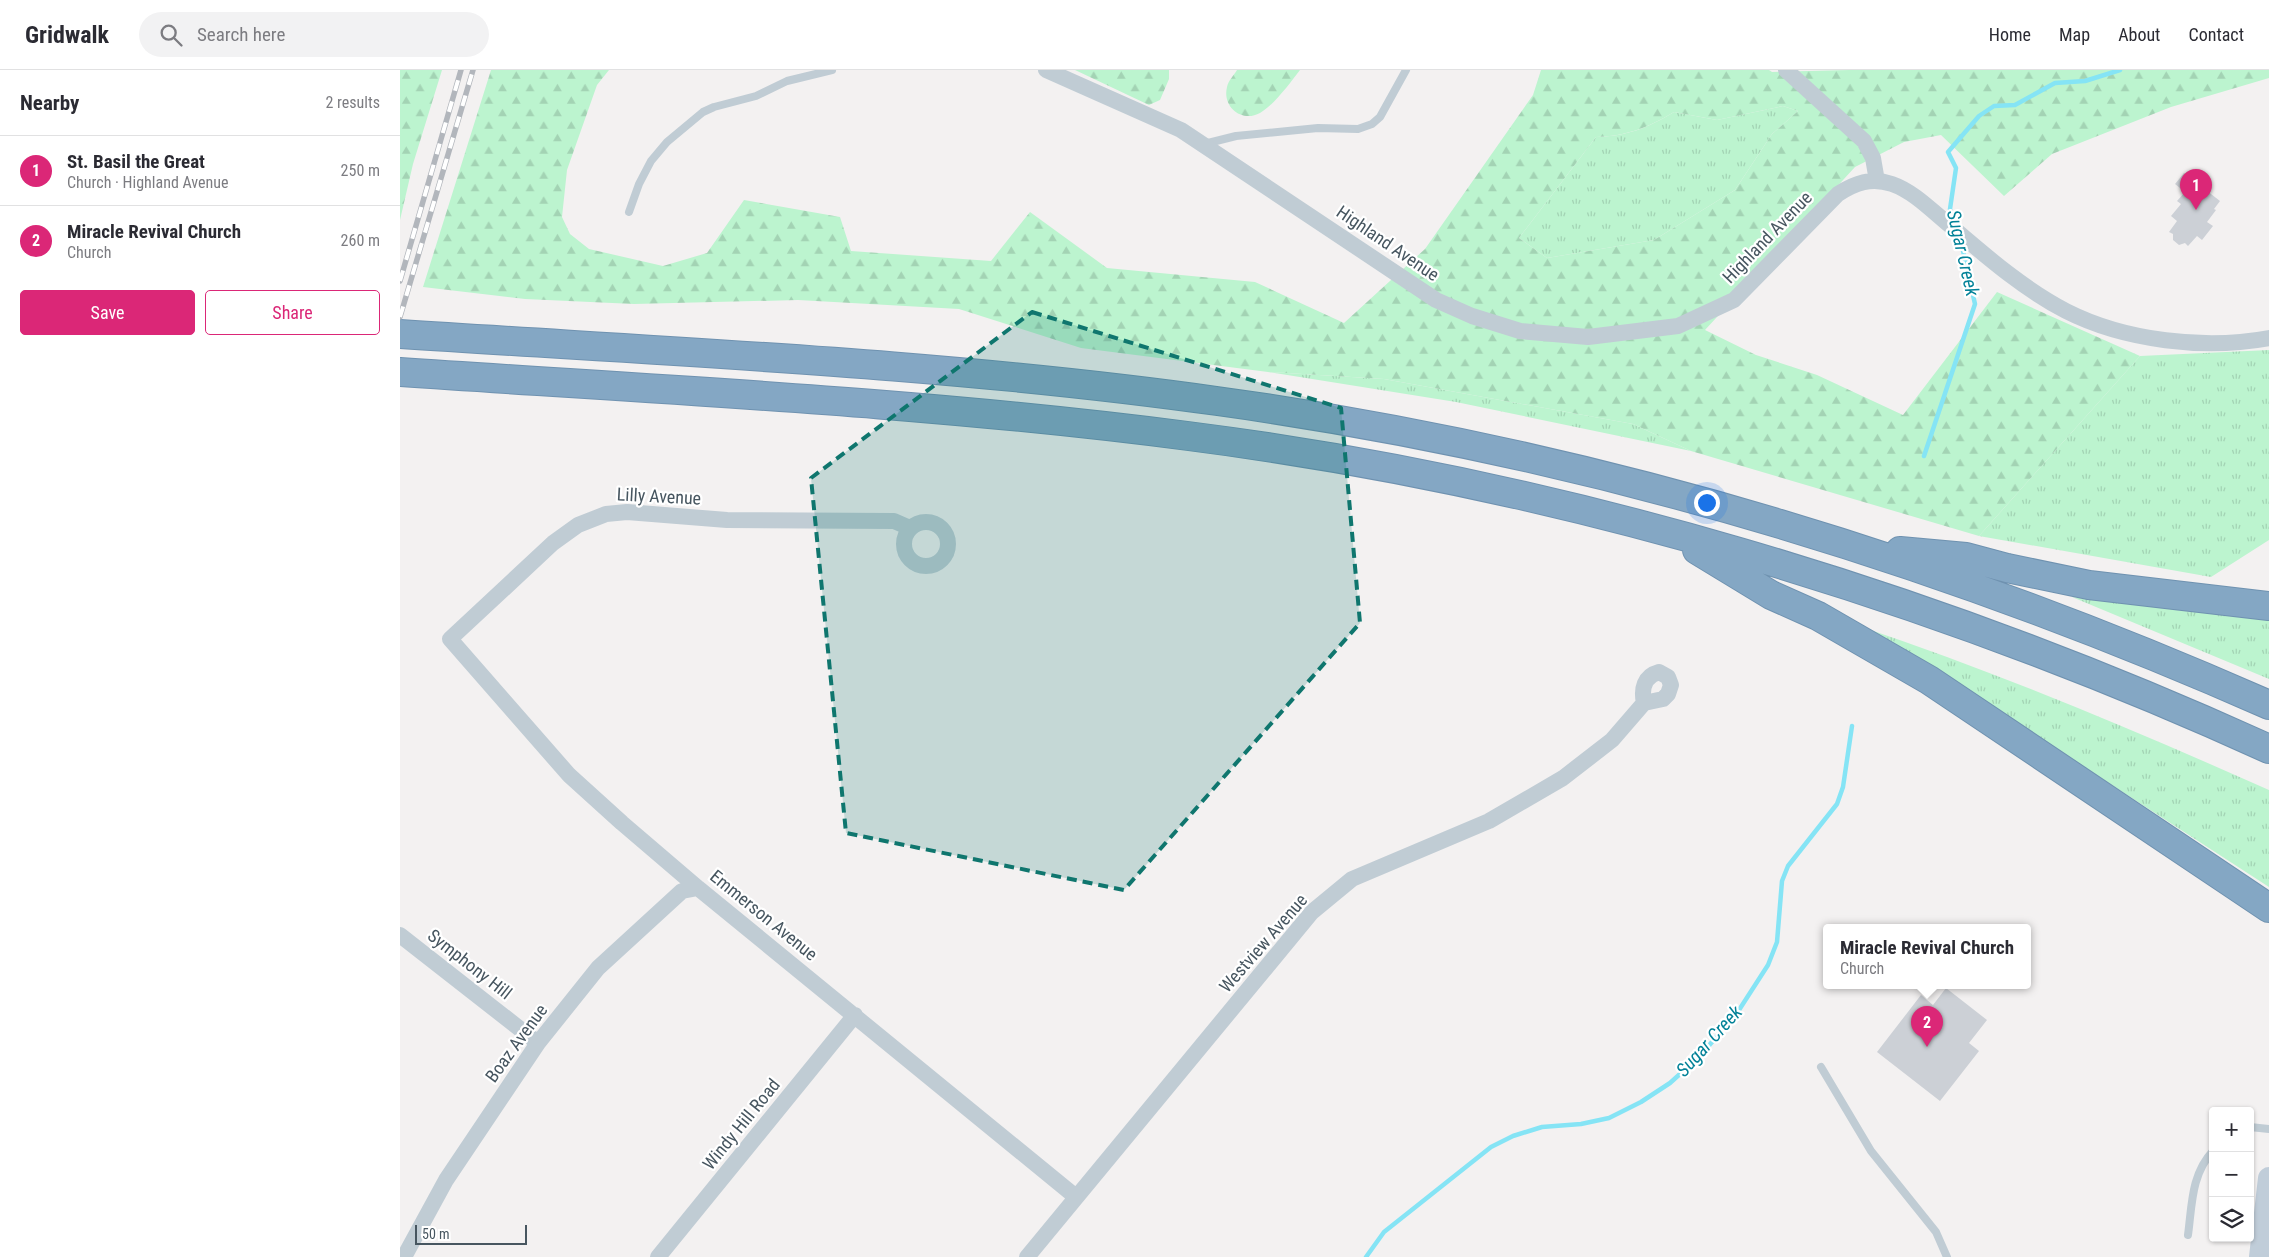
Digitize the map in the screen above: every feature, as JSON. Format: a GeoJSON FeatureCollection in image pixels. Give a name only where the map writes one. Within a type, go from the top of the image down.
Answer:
{"type":"FeatureCollection","features":[{"type":"Feature","properties":{"kind":"highway"},"geometry":{"type":"LineString","coordinates":[[400,334],[1054,381],[1218,401],[1467,444],[1645,487],[1749,515],[1854,547],[2035,609],[2145,652],[2269,705]]}},
{"type":"Feature","properties":{"kind":"highway"},"geometry":{"type":"LineString","coordinates":[[400,372],[1029,417],[1270,448],[1431,477],[1583,511],[1818,577],[1980,631],[2132,689],[2269,749]]}},
{"type":"Feature","properties":{"kind":"highway"},"geometry":{"type":"LineString","coordinates":[[1670,534],[1771,595],[1818,616],[1929,680],[2269,908]]}},
{"type":"Feature","properties":{"kind":"highway"},"geometry":{"type":"LineString","coordinates":[[1854,547],[1966,557],[2015,570],[2089,585],[2269,606]]}},
{"type":"Feature","properties":{"kind":"main road"},"geometry":{"type":"LineString","coordinates":[[2260,1257],[2269,1178]]}},
{"type":"Feature","properties":{"kind":"street","name":"Highland Avenue"},"geometry":{"type":"LineString","coordinates":[[1046,70],[1182,130],[1436,300],[1472,316],[1520,330],[1588,337],[1678,326],[1734,300],[1838,194],[1856,182],[1877,181],[1891,183],[1902,189],[1929,208],[2017,280],[2065,310],[2088,321],[2150,338],[2182,343],[2244,343],[2269,338]]}},
{"type":"Feature","properties":{"kind":"street"},"geometry":{"type":"LineString","coordinates":[[1786,70],[1864,141],[1873,158],[1877,181]]}},
{"type":"Feature","properties":{"kind":"street","name":"Lilly Avenue"},"geometry":{"type":"LineString","coordinates":[[450,640],[553,543],[578,525],[606,514],[627,512],[727,520],[894,521],[910,528]]}},
{"type":"Feature","properties":{"kind":"street","name":"Emmerson Avenue"},"geometry":{"type":"LineString","coordinates":[[450,640],[568,775],[698,888],[1076,1197]]}},
{"type":"Feature","properties":{"kind":"street","name":"Westview Avenue"},"geometry":{"type":"LineString","coordinates":[[1027,1257],[1312,912],[1352,879],[1489,821],[1563,778],[1612,740],[1644,703]]}},
{"type":"Feature","properties":{"kind":"street","name":"Boaz Avenue"},"geometry":{"type":"LineString","coordinates":[[404,1257],[446,1180],[538,1043],[598,968],[682,891],[698,888]]}},
{"type":"Feature","properties":{"kind":"street","name":"Symphony Hill"},"geometry":{"type":"LineString","coordinates":[[400,935],[538,1043]]}},
{"type":"Feature","properties":{"kind":"street","name":"Windy Hill Road"},"geometry":{"type":"LineString","coordinates":[[658,1257],[855,1016]]}},
{"type":"Feature","properties":{"kind":"lane"},"geometry":{"type":"LineString","coordinates":[[629,212],[639,184],[651,161],[667,142],[703,112],[714,107],[756,96],[787,81],[832,70]]}},
{"type":"Feature","properties":{"kind":"lane"},"geometry":{"type":"LineString","coordinates":[[1204,144],[1236,136],[1318,128],[1358,128],[1372,124],[1380,117],[1406,70]]}},
{"type":"Feature","properties":{"kind":"lane"},"geometry":{"type":"LineString","coordinates":[[1821,1067],[1871,1151],[1936,1232],[1947,1257]]}},
{"type":"Feature","properties":{"kind":"lane"},"geometry":{"type":"LineString","coordinates":[[2254,1127],[2269,1129]]}},
{"type":"Feature","properties":{"kind":"lane"},"geometry":{"type":"LineString","coordinates":[[2188,1235],[2195,1183],[2199,1171],[2212,1152]]}},
{"type":"Feature","properties":{"kind":"highlighted area"},"geometry":{"type":"Polygon","coordinates":[[[1032,312],[1341,408],[1360,623],[1124,890],[846,833],[811,478],[1032,312]]]}},
{"type":"Feature","properties":{"kind":"green space"},"geometry":{"type":"Polygon","coordinates":[[[400,70],[442,70],[413,164],[400,220],[400,70]]]}},
{"type":"Feature","properties":{"kind":"green space"},"geometry":{"type":"Polygon","coordinates":[[[491,70],[609,70],[597,85],[567,170],[562,217],[570,234],[589,249],[663,266],[707,253],[744,200],[840,217],[851,251],[991,261],[1030,212],[1107,268],[1255,282],[1344,323],[1425,249],[1533,95],[1541,70],[1769,70],[1772,72],[1849,70],[2269,70],[2269,78],[2171,107],[2052,154],[2004,196],[1941,135],[1904,142],[1855,167],[1705,330],[1756,355],[1817,375],[1903,415],[1997,292],[2140,356],[1979,536],[1691,451],[1633,424],[1384,379],[1268,372],[1081,348],[959,309],[798,300],[634,304],[525,299],[423,287],[491,70]],[[1783,106],[1717,120],[1674,112],[1655,123],[1627,133],[1596,137],[1519,238],[1547,258],[1654,240],[1735,190],[1772,134],[1798,111],[1783,106]]]}},
{"type":"Feature","properties":{"kind":"green space"},"geometry":{"type":"Polygon","coordinates":[[[1075,70],[1169,70],[1169,79],[1160,100],[1149,105],[1075,70]]]}},
{"type":"Feature","properties":{"kind":"green space"},"geometry":{"type":"Polygon","coordinates":[[[1237,70],[1300,70],[1271,105],[1260,113],[1247,116],[1240,114],[1230,107],[1226,94],[1230,80],[1237,70]]]}},
{"type":"Feature","properties":{"kind":"green space"},"geometry":{"type":"Polygon","coordinates":[[[1783,106],[1798,111],[1772,134],[1735,190],[1654,240],[1547,258],[1519,238],[1596,137],[1628,133],[1655,123],[1674,112],[1717,120],[1783,106]]]}},
{"type":"Feature","properties":{"kind":"green space"},"geometry":{"type":"Polygon","coordinates":[[[2269,350],[2269,540],[2211,577],[1979,536],[2140,356],[2269,350]]]}},
{"type":"Feature","properties":{"kind":"green space"},"geometry":{"type":"Polygon","coordinates":[[[1268,372],[1384,379],[1633,424],[1691,451],[1456,402],[1268,372]]]}},
{"type":"Feature","properties":{"kind":"green space"},"geometry":{"type":"Polygon","coordinates":[[[2072,597],[2269,619],[2269,679],[2072,597]]]}},
{"type":"Feature","properties":{"kind":"green space"},"geometry":{"type":"Polygon","coordinates":[[[1859,626],[1963,663],[2066,703],[2269,790],[2269,887],[1933,669],[1859,626]]]}},
{"type":"Feature","properties":{"kind":"building"},"geometry":{"type":"Polygon","coordinates":[[[2184,173],[2220,201],[2207,222],[2213,226],[2202,240],[2197,236],[2188,246],[2185,243],[2179,245],[2173,240],[2173,234],[2169,232],[2177,221],[2171,216],[2181,204],[2177,201],[2185,192],[2175,184],[2184,173]]]}},
{"type":"Feature","properties":{"kind":"building"},"geometry":{"type":"Polygon","coordinates":[[[1945,989],[1947,989],[1987,1020],[1969,1043],[1979,1051],[1940,1101],[1877,1052],[1921,995],[1933,1005],[1945,989]]]}},
{"type":"Feature","properties":{"kind":"waterway","name":"Sugar Creek"},"geometry":{"type":"LineString","coordinates":[[1954,221],[1950,209],[1956,168],[1948,152],[1979,116],[1994,106],[2015,105],[2055,83],[2085,81],[2120,70]]}},
{"type":"Feature","properties":{"kind":"waterway","name":"Sugar Creek"},"geometry":{"type":"LineString","coordinates":[[1924,456],[1975,304],[1961,242]]}},
{"type":"Feature","properties":{"kind":"waterway","name":"Sugar Creek"},"geometry":{"type":"LineString","coordinates":[[1366,1257],[1384,1232],[1491,1147],[1513,1136],[1542,1127],[1581,1124],[1609,1118],[1641,1102],[1670,1083],[1701,1055],[1739,1010],[1768,965],[1777,942],[1782,881],[1788,866],[1837,804],[1843,787],[1852,726]]}},
{"type":"Feature","properties":{"kind":"railway"},"geometry":{"type":"LineString","coordinates":[[400,281],[461,70]]}},
{"type":"Feature","properties":{"kind":"railway"},"geometry":{"type":"LineString","coordinates":[[400,317],[473,70]]}},
{"type":"Feature","properties":{"kind":"place","name":"St. Basil the Great"},"geometry":{"type":"Point","coordinates":[2196,210]}},
{"type":"Feature","properties":{"kind":"place","name":"Miracle Revival Church"},"geometry":{"type":"Point","coordinates":[1927,1047]}}]}
